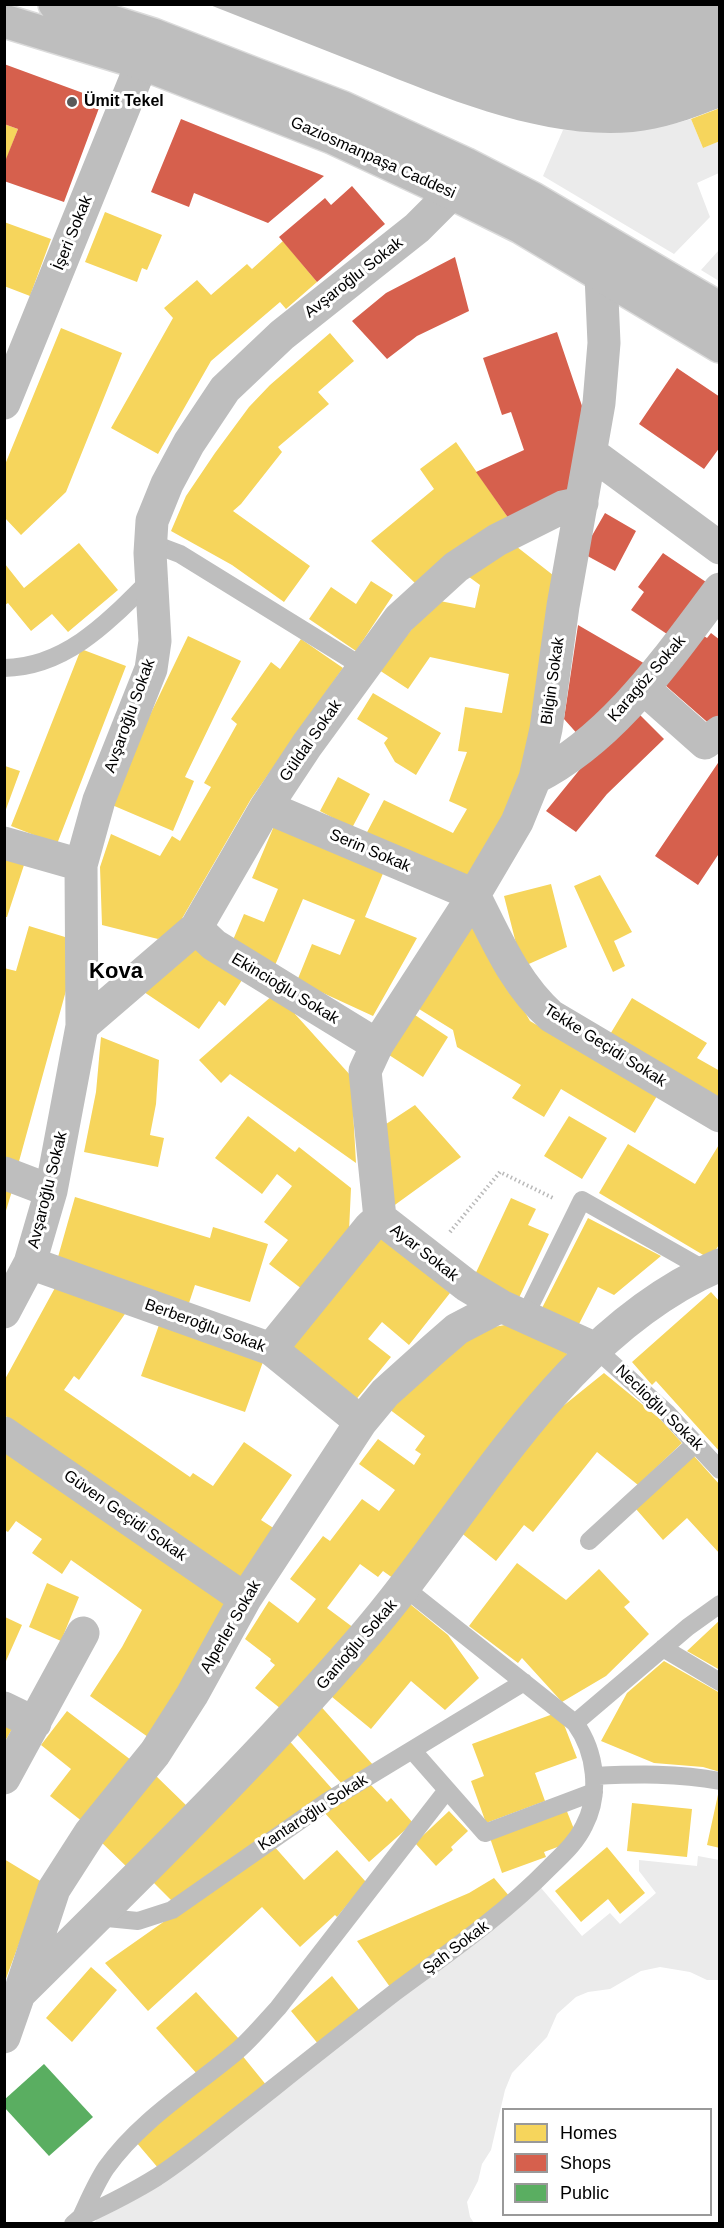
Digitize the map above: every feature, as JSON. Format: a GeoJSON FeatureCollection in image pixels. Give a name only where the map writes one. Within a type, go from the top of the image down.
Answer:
{"type":"FeatureCollection","features":[{"type":"Feature","properties":{"kind":"street","name":"Gaziosmanpaşa Caddesi"},"geometry":{"type":"LineString","coordinates":[[54,4],[521,227],[720,346]]}},
{"type":"Feature","properties":{"kind":"street"},"geometry":{"type":"LineString","coordinates":[[110,4],[148,49]]}},
{"type":"Feature","properties":{"kind":"street","name":"Gaziosmanpaşa Caddesi"},"geometry":{"type":"LineString","coordinates":[[4,21],[148,49],[343,108],[465,164],[533,200],[720,309]]}},
{"type":"Feature","properties":{"kind":"street","name":"İşeri Sokak"},"geometry":{"type":"LineString","coordinates":[[4,403],[148,49]]}},
{"type":"Feature","properties":{"kind":"street","name":"Avşaroğlu Sokak"},"geometry":{"type":"LineString","coordinates":[[4,1312],[30,1263],[51,1191],[82,1026],[81,865],[99,800],[151,669],[155,641],[151,579],[152,521],[167,484],[189,443],[225,389],[282,334],[417,228],[452,193]]}},
{"type":"Feature","properties":{"kind":"street","name":"Bilgin Sokak"},"geometry":{"type":"LineString","coordinates":[[377,1045],[474,895],[517,822],[535,778],[546,729],[563,606],[599,403],[604,343],[600,275]]}},
{"type":"Feature","properties":{"kind":"street"},"geometry":{"type":"LineString","coordinates":[[591,453],[720,548]]}},
{"type":"Feature","properties":{"kind":"street","name":"Güldal Sokak"},"geometry":{"type":"LineString","coordinates":[[82,1026],[196,928],[266,807],[307,745],[399,619],[456,567],[497,540],[563,507],[582,503]]}},
{"type":"Feature","properties":{"kind":"street","name":"Karagöz Sokak"},"geometry":{"type":"LineString","coordinates":[[535,778],[577,753],[605,727],[643,687],[720,589]]}},
{"type":"Feature","properties":{"kind":"street"},"geometry":{"type":"LineString","coordinates":[[643,687],[705,743],[720,732]]}},
{"type":"Feature","properties":{"kind":"street","name":"Serin Sokak"},"geometry":{"type":"LineString","coordinates":[[266,807],[474,895]]}},
{"type":"Feature","properties":{"kind":"street"},"geometry":{"type":"LineString","coordinates":[[4,843],[81,865]]}},
{"type":"Feature","properties":{"kind":"street","name":"Tekke Geçidi Sokak"},"geometry":{"type":"LineString","coordinates":[[474,895],[510,966],[537,1003],[551,1016],[720,1116]]}},
{"type":"Feature","properties":{"kind":"street","name":"Ekincioğlu Sokak"},"geometry":{"type":"LineString","coordinates":[[196,928],[214,945],[377,1045]]}},
{"type":"Feature","properties":{"kind":"street","name":"Ayar Sokak"},"geometry":{"type":"LineString","coordinates":[[377,1045],[365,1071],[380,1218],[466,1285],[513,1311],[596,1349]]}},
{"type":"Feature","properties":{"kind":"street"},"geometry":{"type":"LineString","coordinates":[[4,1173],[51,1191]]}},
{"type":"Feature","properties":{"kind":"street"},"geometry":{"type":"LineString","coordinates":[[271,1349],[369,1227],[380,1218]]}},
{"type":"Feature","properties":{"kind":"street","name":"Berberoğlu Sokak"},"geometry":{"type":"LineString","coordinates":[[30,1263],[271,1349],[361,1422]]}},
{"type":"Feature","properties":{"kind":"street","name":"Ganioğlu Sokak"},"geometry":{"type":"LineString","coordinates":[[5,2032],[19,1994],[227,1786],[309,1700],[405,1588],[538,1410],[596,1349],[635,1314],[664,1293],[713,1268]]}},
{"type":"Feature","properties":{"kind":"street","name":"Alperler Sokak"},"geometry":{"type":"LineString","coordinates":[[19,1994],[54,1889],[90,1833],[155,1753],[192,1695],[245,1599],[361,1422],[385,1394],[457,1329],[513,1311]]}},
{"type":"Feature","properties":{"kind":"street","name":"Güven Geçidi Sokak"},"geometry":{"type":"LineString","coordinates":[[4,1433],[245,1599]]}},
{"type":"Feature","properties":{"kind":"street"},"geometry":{"type":"LineString","coordinates":[[4,1778],[83,1633]]}},
{"type":"Feature","properties":{"kind":"street"},"geometry":{"type":"LineString","coordinates":[[4,1708],[35,1723]]}},
{"type":"Feature","properties":{"kind":"lane"},"geometry":{"type":"LineString","coordinates":[[151,543],[180,554],[363,667]]}},
{"type":"Feature","properties":{"kind":"lane"},"geometry":{"type":"LineString","coordinates":[[4,668],[32,666],[58,656],[86,640],[110,620],[151,579]]}},
{"type":"Feature","properties":{"kind":"lane"},"geometry":{"type":"LineString","coordinates":[[513,1311],[582,1200],[713,1268]]}},
{"type":"Feature","properties":{"kind":"lane","name":"Neclioğlu Sokak"},"geometry":{"type":"LineString","coordinates":[[596,1349],[636,1384],[720,1470]]}},
{"type":"Feature","properties":{"kind":"lane"},"geometry":{"type":"LineString","coordinates":[[588,1541],[696,1443]]}},
{"type":"Feature","properties":{"kind":"lane"},"geometry":{"type":"LineString","coordinates":[[405,1588],[575,1723],[663,1648],[720,1604]]}},
{"type":"Feature","properties":{"kind":"lane"},"geometry":{"type":"LineString","coordinates":[[663,1648],[720,1682]]}},
{"type":"Feature","properties":{"kind":"lane","name":"Kantaroğlu Sokak"},"geometry":{"type":"LineString","coordinates":[[97,1917],[138,1921],[172,1910],[328,1801],[524,1682]]}},
{"type":"Feature","properties":{"kind":"lane","name":"Şah Sokak"},"geometry":{"type":"LineString","coordinates":[[77,2220],[157,2177],[194,2150],[395,1993],[491,1922],[536,1882],[570,1846],[585,1826],[590,1811],[594,1784],[590,1752],[575,1723]]}},
{"type":"Feature","properties":{"kind":"lane"},"geometry":{"type":"LineString","coordinates":[[412,1750],[485,1833],[594,1784],[651,1773],[720,1781]]}},
{"type":"Feature","properties":{"kind":"lane"},"geometry":{"type":"LineString","coordinates":[[77,2220],[114,2157],[141,2129],[238,2050],[278,2008],[447,1790]]}},
{"type":"Feature","properties":{"kind":"path"},"geometry":{"type":"LineString","coordinates":[[429,1257],[500,1172],[577,1210]]}},
{"type":"Feature","properties":{"kind":"shaded area"},"geometry":{"type":"Polygon","coordinates":[[[210,5],[719,5],[719,108],[677,123],[633,132],[600,133],[533,124],[433,93],[210,5]]]}},
{"type":"Feature","properties":{"kind":"shaded area"},"geometry":{"type":"Polygon","coordinates":[[[691,119],[703,148],[719,141],[719,173],[697,183],[710,217],[674,254],[543,176],[563,130],[627,131],[691,119]]]}},
{"type":"Feature","properties":{"kind":"shaded area"},"geometry":{"type":"Polygon","coordinates":[[[719,250],[719,281],[701,270],[719,250]]]}},
{"type":"Feature","properties":{"kind":"shaded area"},"geometry":{"type":"Polygon","coordinates":[[[698,1856],[719,1860],[719,1980],[707,1980],[690,1972],[660,1967],[641,1971],[610,1989],[588,1992],[576,1997],[557,2014],[547,2037],[512,2073],[505,2090],[491,2150],[482,2164],[478,2181],[467,2202],[470,2217],[474,2223],[94,2224],[104,2206],[157,2177],[536,1882],[582,1936],[610,1913],[620,1924],[656,1893],[639,1871],[639,1860],[697,1866],[698,1856]]]}},
{"type":"Feature","properties":{"kind":"building: Homes"},"geometry":{"type":"Polygon","coordinates":[[[720,108],[720,141],[703,148],[691,119],[720,108]]]}},
{"type":"Feature","properties":{"kind":"building: Homes"},"geometry":{"type":"Polygon","coordinates":[[[4,124],[18,129],[5,163],[4,163],[4,124]]]}},
{"type":"Feature","properties":{"kind":"building: Homes"},"geometry":{"type":"Polygon","coordinates":[[[105,212],[162,235],[147,270],[142,268],[137,282],[85,262],[105,212]]]}},
{"type":"Feature","properties":{"kind":"building: Homes"},"geometry":{"type":"Polygon","coordinates":[[[4,222],[51,239],[30,296],[4,286],[4,222]]]}},
{"type":"Feature","properties":{"kind":"building: Homes"},"geometry":{"type":"Polygon","coordinates":[[[283,241],[317,282],[286,309],[280,302],[211,361],[158,454],[111,428],[173,318],[164,308],[197,280],[211,295],[247,264],[252,269],[283,241]]]}},
{"type":"Feature","properties":{"kind":"building: Homes"},"geometry":{"type":"Polygon","coordinates":[[[61,328],[122,353],[66,492],[21,535],[4,517],[4,467],[61,328]]]}},
{"type":"Feature","properties":{"kind":"building: Homes"},"geometry":{"type":"Polygon","coordinates":[[[330,333],[354,361],[318,392],[329,404],[278,447],[282,452],[233,511],[310,566],[284,602],[232,565],[171,531],[186,496],[249,407],[270,385],[330,333]]]}},
{"type":"Feature","properties":{"kind":"building: Homes"},"geometry":{"type":"Polygon","coordinates":[[[456,442],[509,519],[416,584],[371,541],[434,489],[420,469],[456,442]]]}},
{"type":"Feature","properties":{"kind":"building: Homes"},"geometry":{"type":"Polygon","coordinates":[[[79,543],[118,590],[68,632],[52,614],[31,631],[8,603],[5,605],[5,564],[24,588],[79,543]]]}},
{"type":"Feature","properties":{"kind":"building: Homes"},"geometry":{"type":"Polygon","coordinates":[[[512,543],[558,579],[529,763],[471,880],[365,836],[384,800],[453,833],[467,809],[449,801],[467,752],[458,751],[465,707],[502,713],[509,674],[430,657],[408,689],[379,670],[435,600],[475,608],[480,585],[465,574],[512,543]]]}},
{"type":"Feature","properties":{"kind":"building: Homes"},"geometry":{"type":"Polygon","coordinates":[[[371,581],[393,595],[356,651],[309,619],[331,587],[356,604],[371,581]]]}},
{"type":"Feature","properties":{"kind":"building: Homes"},"geometry":{"type":"Polygon","coordinates":[[[188,636],[241,661],[185,777],[194,781],[173,831],[112,805],[148,719],[188,636]]]}},
{"type":"Feature","properties":{"kind":"building: Homes"},"geometry":{"type":"Polygon","coordinates":[[[301,639],[343,668],[251,799],[176,929],[158,939],[102,925],[100,867],[111,834],[160,856],[172,836],[180,841],[211,787],[204,783],[237,724],[231,719],[271,662],[280,669],[301,639]]]}},
{"type":"Feature","properties":{"kind":"building: Homes"},"geometry":{"type":"Polygon","coordinates":[[[81,649],[126,666],[57,844],[11,826],[81,649]]]}},
{"type":"Feature","properties":{"kind":"building: Homes"},"geometry":{"type":"Polygon","coordinates":[[[373,693],[441,733],[416,775],[395,762],[384,743],[388,738],[357,719],[373,693]]]}},
{"type":"Feature","properties":{"kind":"building: Homes"},"geometry":{"type":"Polygon","coordinates":[[[5,766],[20,771],[5,812],[5,766]]]}},
{"type":"Feature","properties":{"kind":"building: Homes"},"geometry":{"type":"Polygon","coordinates":[[[338,777],[370,794],[352,828],[320,811],[338,777]]]}},
{"type":"Feature","properties":{"kind":"building: Homes"},"geometry":{"type":"Polygon","coordinates":[[[274,826],[384,871],[365,917],[417,938],[373,1016],[297,981],[312,944],[340,955],[355,920],[303,899],[273,970],[230,947],[244,914],[264,922],[278,889],[252,878],[274,826]]]}},
{"type":"Feature","properties":{"kind":"building: Homes"},"geometry":{"type":"Polygon","coordinates":[[[4,859],[24,865],[7,917],[4,917],[4,859]]]}},
{"type":"Feature","properties":{"kind":"building: Homes"},"geometry":{"type":"Polygon","coordinates":[[[600,875],[632,932],[614,941],[625,966],[613,972],[574,886],[600,875]]]}},
{"type":"Feature","properties":{"kind":"building: Homes"},"geometry":{"type":"Polygon","coordinates":[[[551,884],[567,947],[522,967],[504,896],[551,884]]]}},
{"type":"Feature","properties":{"kind":"building: Homes"},"geometry":{"type":"Polygon","coordinates":[[[474,923],[530,1021],[657,1096],[635,1133],[561,1089],[544,1117],[512,1098],[521,1085],[457,1047],[453,1030],[419,1009],[474,923]]]}},
{"type":"Feature","properties":{"kind":"building: Homes"},"geometry":{"type":"Polygon","coordinates":[[[29,926],[65,937],[67,987],[18,1165],[4,1160],[4,968],[16,971],[29,926]]]}},
{"type":"Feature","properties":{"kind":"building: Homes"},"geometry":{"type":"Polygon","coordinates":[[[195,946],[244,977],[225,1006],[219,1001],[199,1029],[144,992],[195,946]]]}},
{"type":"Feature","properties":{"kind":"building: Homes"},"geometry":{"type":"Polygon","coordinates":[[[273,995],[299,1011],[295,1014],[351,1076],[356,1163],[230,1074],[221,1083],[199,1060],[273,995]]]}},
{"type":"Feature","properties":{"kind":"building: Homes"},"geometry":{"type":"Polygon","coordinates":[[[632,998],[707,1043],[697,1058],[720,1071],[720,1100],[609,1036],[632,998]]]}},
{"type":"Feature","properties":{"kind":"building: Homes"},"geometry":{"type":"Polygon","coordinates":[[[415,1015],[448,1037],[423,1077],[389,1055],[415,1015]]]}},
{"type":"Feature","properties":{"kind":"building: Homes"},"geometry":{"type":"Polygon","coordinates":[[[101,1037],[159,1060],[156,1104],[150,1135],[164,1138],[158,1167],[84,1152],[96,1092],[101,1037]]]}},
{"type":"Feature","properties":{"kind":"building: Homes"},"geometry":{"type":"Polygon","coordinates":[[[415,1105],[461,1157],[392,1207],[380,1128],[415,1105]]]}},
{"type":"Feature","properties":{"kind":"building: Homes"},"geometry":{"type":"Polygon","coordinates":[[[248,1116],[295,1152],[299,1147],[351,1188],[349,1231],[302,1289],[269,1264],[288,1240],[264,1222],[292,1186],[277,1174],[262,1194],[215,1158],[248,1116]]]}},
{"type":"Feature","properties":{"kind":"building: Homes"},"geometry":{"type":"Polygon","coordinates":[[[569,1116],[607,1138],[582,1179],[544,1156],[569,1116]]]}},
{"type":"Feature","properties":{"kind":"building: Homes"},"geometry":{"type":"Polygon","coordinates":[[[720,1143],[720,1243],[710,1259],[599,1193],[628,1144],[695,1184],[720,1143]]]}},
{"type":"Feature","properties":{"kind":"building: Homes"},"geometry":{"type":"Polygon","coordinates":[[[4,1188],[12,1191],[5,1214],[4,1214],[4,1188]]]}},
{"type":"Feature","properties":{"kind":"building: Homes"},"geometry":{"type":"Polygon","coordinates":[[[75,1197],[210,1238],[213,1227],[268,1244],[250,1302],[195,1285],[189,1303],[58,1257],[75,1197]]]}},
{"type":"Feature","properties":{"kind":"building: Homes"},"geometry":{"type":"Polygon","coordinates":[[[511,1198],[536,1209],[528,1225],[549,1234],[517,1302],[472,1281],[511,1198]]]}},
{"type":"Feature","properties":{"kind":"building: Homes"},"geometry":{"type":"Polygon","coordinates":[[[588,1218],[661,1256],[614,1295],[598,1287],[577,1328],[541,1310],[588,1218]]]}},
{"type":"Feature","properties":{"kind":"building: Homes"},"geometry":{"type":"Polygon","coordinates":[[[377,1234],[450,1293],[409,1345],[382,1322],[368,1339],[391,1357],[354,1402],[286,1347],[377,1234]]]}},
{"type":"Feature","properties":{"kind":"building: Homes"},"geometry":{"type":"Polygon","coordinates":[[[56,1286],[127,1311],[79,1380],[74,1376],[64,1390],[190,1477],[193,1473],[213,1486],[244,1442],[292,1475],[261,1520],[275,1529],[240,1578],[4,1415],[4,1381],[56,1286]]]}},
{"type":"Feature","properties":{"kind":"building: Homes"},"geometry":{"type":"Polygon","coordinates":[[[711,1292],[720,1302],[720,1452],[656,1381],[652,1385],[632,1362],[711,1292]]]}},
{"type":"Feature","properties":{"kind":"building: Homes"},"geometry":{"type":"Polygon","coordinates":[[[160,1322],[264,1359],[245,1412],[141,1376],[160,1322]]]}},
{"type":"Feature","properties":{"kind":"building: Homes"},"geometry":{"type":"Polygon","coordinates":[[[505,1325],[521,1326],[571,1356],[397,1581],[383,1571],[378,1577],[360,1564],[327,1608],[358,1631],[286,1713],[255,1688],[275,1665],[270,1661],[271,1659],[245,1639],[269,1601],[298,1623],[316,1599],[290,1579],[323,1536],[330,1541],[362,1499],[379,1511],[395,1490],[359,1464],[378,1439],[414,1465],[421,1454],[415,1450],[425,1436],[389,1409],[440,1358],[488,1328],[505,1325]]]}},
{"type":"Feature","properties":{"kind":"building: Homes"},"geometry":{"type":"Polygon","coordinates":[[[604,1373],[660,1419],[682,1443],[638,1485],[597,1452],[533,1532],[524,1525],[496,1561],[459,1531],[547,1419],[604,1373]]]}},
{"type":"Feature","properties":{"kind":"building: Homes"},"geometry":{"type":"Polygon","coordinates":[[[4,1450],[226,1603],[180,1688],[148,1737],[90,1696],[122,1647],[142,1610],[71,1560],[62,1574],[32,1553],[42,1539],[16,1521],[8,1532],[4,1530],[4,1450]]]}},
{"type":"Feature","properties":{"kind":"building: Homes"},"geometry":{"type":"Polygon","coordinates":[[[694,1456],[720,1485],[720,1554],[687,1518],[663,1540],[636,1509],[694,1456]]]}},
{"type":"Feature","properties":{"kind":"building: Homes"},"geometry":{"type":"Polygon","coordinates":[[[517,1563],[566,1600],[599,1569],[630,1602],[624,1607],[649,1634],[606,1676],[562,1702],[522,1658],[518,1663],[469,1626],[517,1563]]]}},
{"type":"Feature","properties":{"kind":"building: Homes"},"geometry":{"type":"Polygon","coordinates":[[[47,1583],[79,1597],[61,1641],[29,1627],[47,1583]]]}},
{"type":"Feature","properties":{"kind":"building: Homes"},"geometry":{"type":"Polygon","coordinates":[[[405,1600],[448,1635],[479,1678],[445,1710],[411,1681],[371,1729],[326,1692],[405,1600]]]}},
{"type":"Feature","properties":{"kind":"building: Homes"},"geometry":{"type":"Polygon","coordinates":[[[5,1617],[22,1625],[6,1661],[5,1660],[5,1617]]]}},
{"type":"Feature","properties":{"kind":"building: Homes"},"geometry":{"type":"Polygon","coordinates":[[[720,1620],[720,1670],[687,1651],[720,1620]]]}},
{"type":"Feature","properties":{"kind":"building: Homes"},"geometry":{"type":"Polygon","coordinates":[[[664,1661],[720,1693],[720,1772],[703,1767],[654,1763],[601,1741],[627,1693],[664,1661]]]}},
{"type":"Feature","properties":{"kind":"building: Homes"},"geometry":{"type":"Polygon","coordinates":[[[317,1702],[374,1766],[343,1785],[292,1729],[317,1702]]]}},
{"type":"Feature","properties":{"kind":"building: Homes"},"geometry":{"type":"Polygon","coordinates":[[[67,1711],[131,1760],[83,1822],[50,1796],[71,1769],[41,1745],[67,1711]]]}},
{"type":"Feature","properties":{"kind":"building: Homes"},"geometry":{"type":"Polygon","coordinates":[[[553,1714],[563,1722],[577,1758],[535,1773],[545,1801],[486,1823],[471,1781],[484,1776],[472,1744],[553,1714]]]}},
{"type":"Feature","properties":{"kind":"building: Homes"},"geometry":{"type":"Polygon","coordinates":[[[4,1719],[15,1724],[4,1743],[4,1719]]]}},
{"type":"Feature","properties":{"kind":"building: Homes"},"geometry":{"type":"Polygon","coordinates":[[[285,1736],[334,1791],[173,1902],[147,1876],[285,1736]]]}},
{"type":"Feature","properties":{"kind":"building: Homes"},"geometry":{"type":"Polygon","coordinates":[[[153,1773],[190,1809],[131,1871],[98,1839],[153,1773]]]}},
{"type":"Feature","properties":{"kind":"building: Homes"},"geometry":{"type":"Polygon","coordinates":[[[369,1783],[387,1802],[391,1798],[413,1823],[369,1862],[323,1811],[369,1783]]]}},
{"type":"Feature","properties":{"kind":"building: Homes"},"geometry":{"type":"Polygon","coordinates":[[[720,1790],[720,1848],[707,1845],[720,1790]]]}},
{"type":"Feature","properties":{"kind":"building: Homes"},"geometry":{"type":"Polygon","coordinates":[[[632,1803],[692,1809],[687,1857],[627,1851],[632,1803]]]}},
{"type":"Feature","properties":{"kind":"building: Homes"},"geometry":{"type":"Polygon","coordinates":[[[566,1809],[574,1829],[563,1845],[544,1852],[546,1857],[502,1873],[490,1838],[566,1809]]]}},
{"type":"Feature","properties":{"kind":"building: Homes"},"geometry":{"type":"Polygon","coordinates":[[[449,1811],[468,1831],[436,1866],[415,1843],[449,1811]]]}},
{"type":"Feature","properties":{"kind":"building: Homes"},"geometry":{"type":"Polygon","coordinates":[[[273,1845],[304,1880],[337,1850],[366,1882],[337,1917],[335,1915],[300,1947],[262,1907],[148,2011],[105,1963],[273,1845]]]}},
{"type":"Feature","properties":{"kind":"building: Homes"},"geometry":{"type":"Polygon","coordinates":[[[607,1847],[645,1893],[620,1914],[608,1899],[581,1922],[555,1891],[607,1847]]]}},
{"type":"Feature","properties":{"kind":"building: Homes"},"geometry":{"type":"Polygon","coordinates":[[[4,1859],[42,1882],[4,1984],[4,1859]]]}},
{"type":"Feature","properties":{"kind":"building: Homes"},"geometry":{"type":"Polygon","coordinates":[[[494,1878],[510,1897],[390,1987],[357,1941],[469,1893],[494,1878]]]}},
{"type":"Feature","properties":{"kind":"building: Homes"},"geometry":{"type":"Polygon","coordinates":[[[91,1967],[117,1990],[72,2042],[46,2018],[91,1967]]]}},
{"type":"Feature","properties":{"kind":"building: Homes"},"geometry":{"type":"Polygon","coordinates":[[[332,1976],[360,2011],[319,2045],[291,2011],[332,1976]]]}},
{"type":"Feature","properties":{"kind":"building: Homes"},"geometry":{"type":"Polygon","coordinates":[[[196,1992],[239,2039],[198,2075],[156,2028],[196,1992]]]}},
{"type":"Feature","properties":{"kind":"building: Homes"},"geometry":{"type":"Polygon","coordinates":[[[241,2054],[267,2086],[159,2169],[136,2142],[241,2054]]]}},
{"type":"Feature","properties":{"kind":"building: Shops"},"geometry":{"type":"Polygon","coordinates":[[[4,64],[102,100],[64,202],[4,181],[4,164],[18,129],[4,124],[4,64]]]}},
{"type":"Feature","properties":{"kind":"building: Shops"},"geometry":{"type":"Polygon","coordinates":[[[181,119],[324,176],[268,223],[194,193],[189,207],[151,192],[181,119]]]}},
{"type":"Feature","properties":{"kind":"building: Shops"},"geometry":{"type":"Polygon","coordinates":[[[352,186],[385,224],[317,282],[279,237],[325,198],[331,205],[352,186]]]}},
{"type":"Feature","properties":{"kind":"building: Shops"},"geometry":{"type":"Polygon","coordinates":[[[455,257],[469,311],[417,336],[387,359],[352,321],[386,293],[455,257]]]}},
{"type":"Feature","properties":{"kind":"building: Shops"},"geometry":{"type":"Polygon","coordinates":[[[557,332],[582,406],[573,493],[509,519],[476,472],[524,450],[511,412],[502,415],[483,358],[557,332]]]}},
{"type":"Feature","properties":{"kind":"building: Shops"},"geometry":{"type":"Polygon","coordinates":[[[677,368],[720,397],[720,447],[704,469],[639,424],[677,368]]]}},
{"type":"Feature","properties":{"kind":"building: Shops"},"geometry":{"type":"Polygon","coordinates":[[[605,513],[636,531],[615,571],[582,553],[605,513]]]}},
{"type":"Feature","properties":{"kind":"building: Shops"},"geometry":{"type":"Polygon","coordinates":[[[663,553],[706,582],[670,636],[631,610],[644,592],[638,587],[663,553]]]}},
{"type":"Feature","properties":{"kind":"building: Shops"},"geometry":{"type":"Polygon","coordinates":[[[578,625],[647,665],[581,738],[564,719],[578,625]]]}},
{"type":"Feature","properties":{"kind":"building: Shops"},"geometry":{"type":"Polygon","coordinates":[[[711,633],[720,640],[720,723],[713,727],[665,685],[704,636],[707,638],[711,633]]]}},
{"type":"Feature","properties":{"kind":"building: Shops"},"geometry":{"type":"Polygon","coordinates":[[[638,713],[664,739],[607,794],[576,832],[546,811],[581,768],[638,713]]]}},
{"type":"Feature","properties":{"kind":"building: Shops"},"geometry":{"type":"Polygon","coordinates":[[[720,760],[720,852],[698,885],[655,856],[720,760]]]}},
{"type":"Feature","properties":{"kind":"building: Public"},"geometry":{"type":"Polygon","coordinates":[[[44,2064],[93,2117],[49,2156],[4,2107],[4,2100],[44,2064]]]}},
{"type":"Feature","properties":{"kind":"place","name":"Ümit Tekel"},"geometry":{"type":"Point","coordinates":[72,102]}},
{"type":"Feature","properties":{"kind":"district","name":"Kova"},"geometry":{"type":"Point","coordinates":[116,972]}}]}
